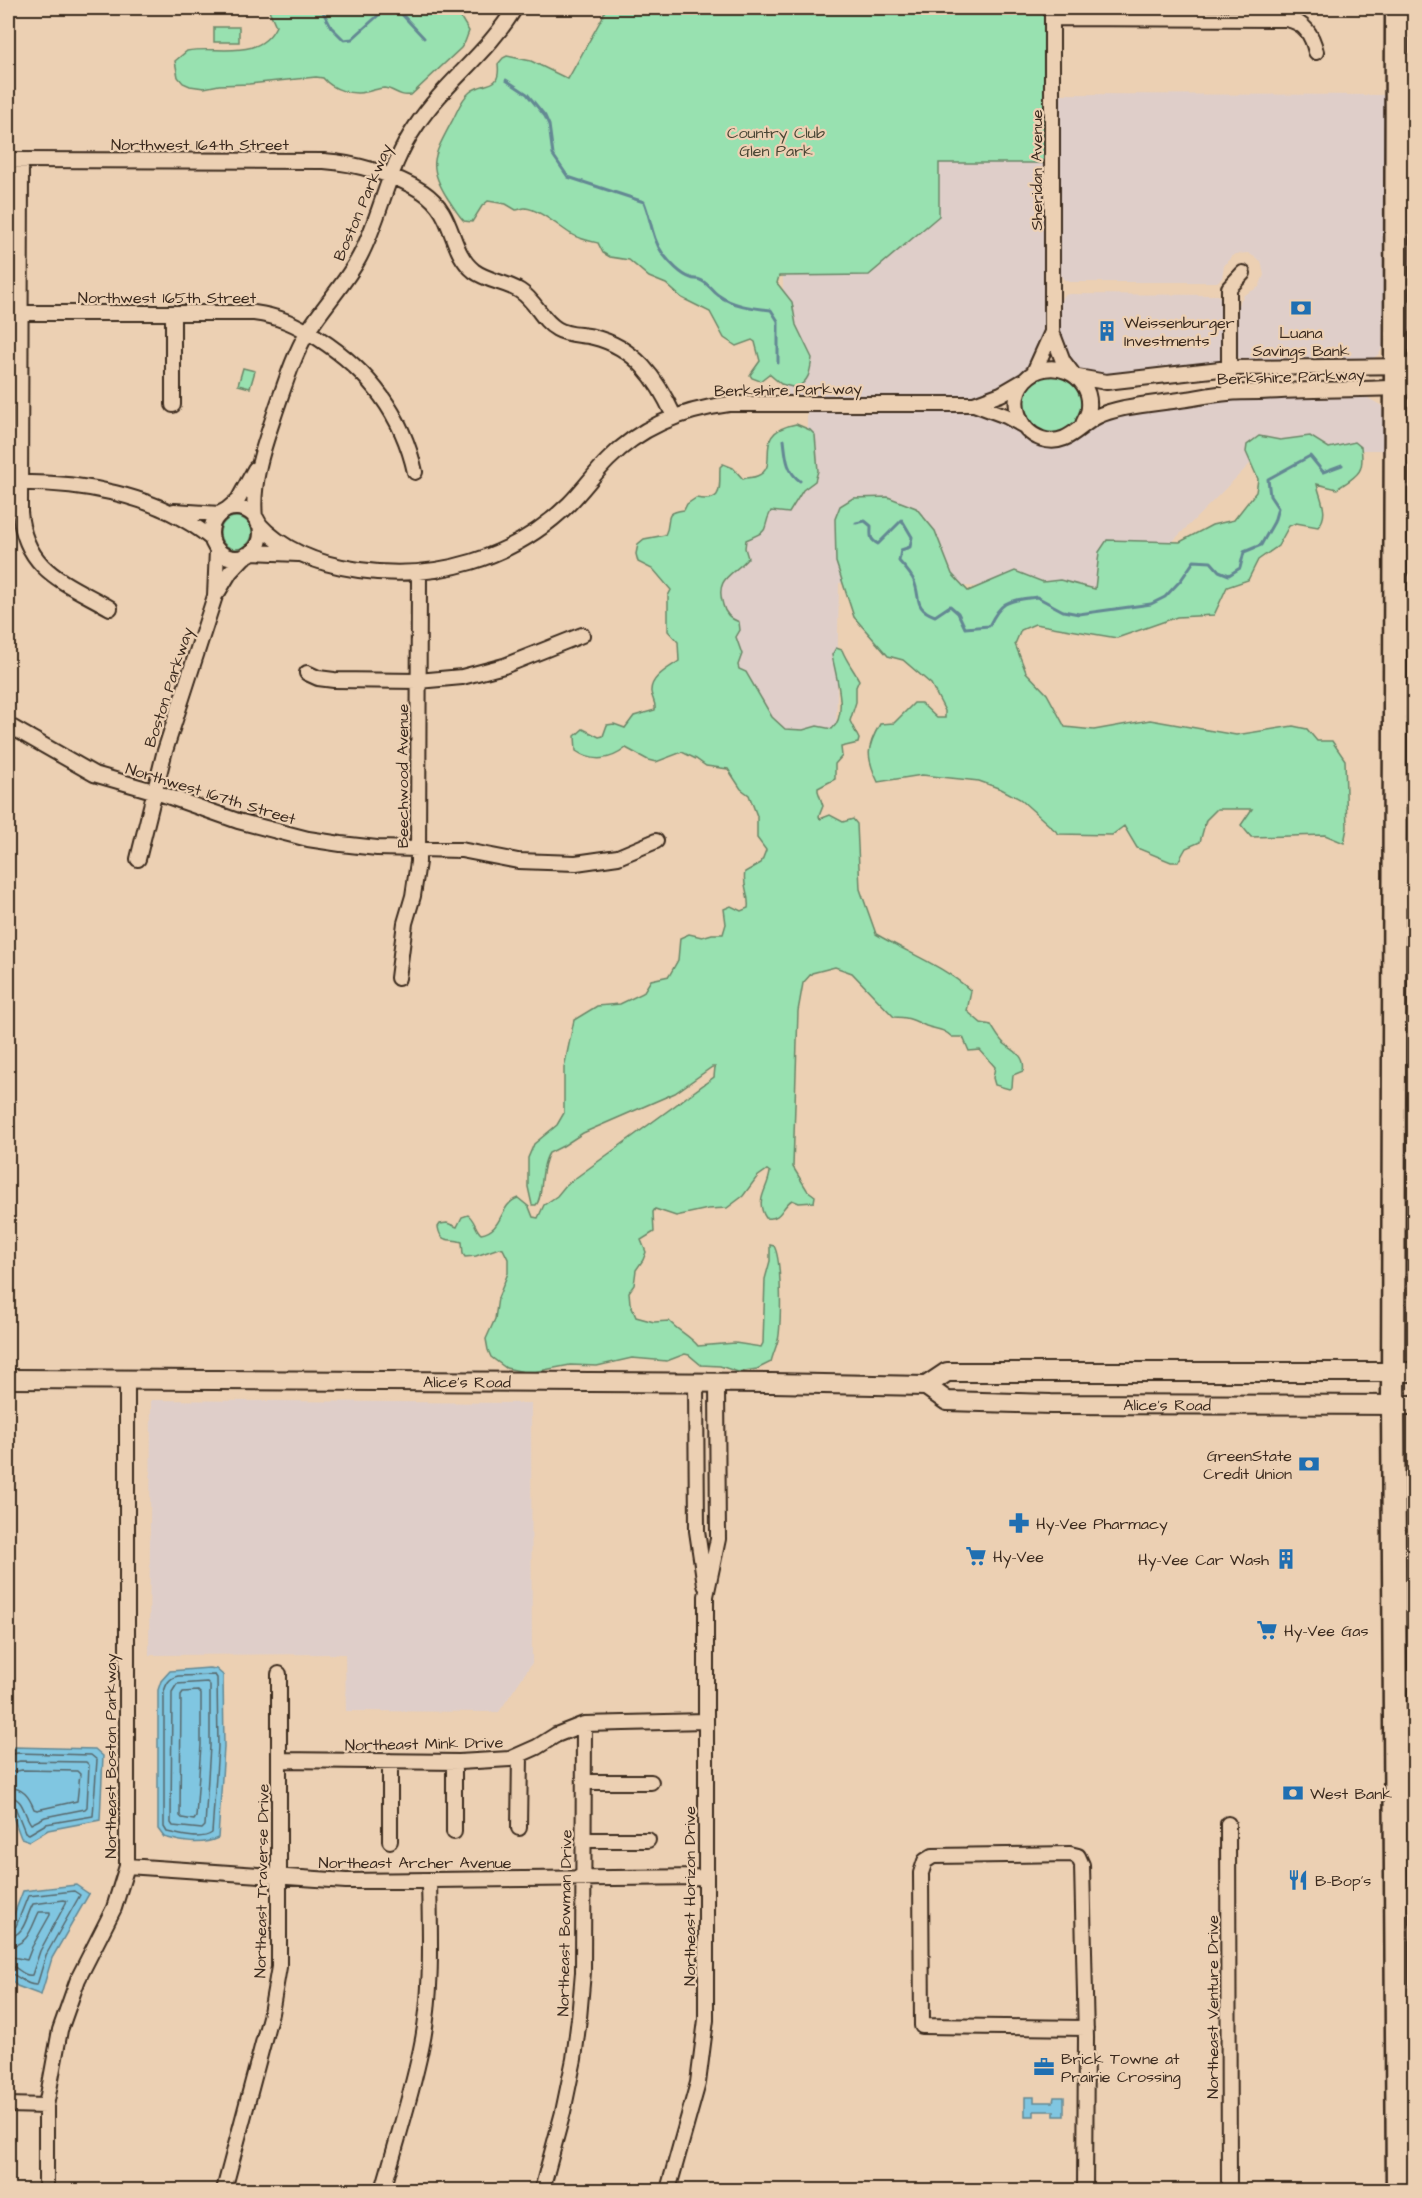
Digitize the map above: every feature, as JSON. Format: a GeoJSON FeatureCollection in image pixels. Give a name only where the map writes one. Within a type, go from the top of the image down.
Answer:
{"type":"FeatureCollection","features":[{"type":"Feature","properties":{"kind":"highway"},"geometry":{"type":"LineString","coordinates":[[1397,8],[1406,375],[1395,557],[1405,738],[1406,2028],[1398,2190]]}},
{"type":"Feature","properties":{"kind":"highway"},"geometry":{"type":"LineString","coordinates":[[1405,738],[1400,737],[1404,759],[1406,882],[1407,890],[1414,900]]}},
{"type":"Feature","properties":{"kind":"main road","name":"Alice's Road"},"geometry":{"type":"LineString","coordinates":[[8,1379],[696,1382],[926,1386],[947,1372],[1404,1372]]}},
{"type":"Feature","properties":{"kind":"main road","name":"Alice's Road"},"geometry":{"type":"LineString","coordinates":[[926,1386],[947,1401],[1063,1404],[1404,1405]]}},
{"type":"Feature","properties":{"kind":"street","name":"Boston Parkway"},"geometry":{"type":"LineString","coordinates":[[257,521],[254,496],[259,462],[288,374],[308,332],[360,256],[404,146],[427,110],[486,49],[515,8]]}},
{"type":"Feature","properties":{"kind":"street"},"geometry":{"type":"LineString","coordinates":[[1053,13],[1286,19],[1302,24],[1313,38],[1316,52]]}},
{"type":"Feature","properties":{"kind":"street","name":"Sheridan Avenue"},"geometry":{"type":"LineString","coordinates":[[1053,13],[1053,332],[1063,361],[1075,375]]}},
{"type":"Feature","properties":{"kind":"street","name":"Northwest 164th Street"},"geometry":{"type":"LineString","coordinates":[[14,160],[324,161],[349,164],[390,177],[422,191],[434,201],[443,211],[465,261],[477,273],[520,291],[530,299],[542,317],[555,328],[566,333],[592,336],[611,343],[636,358],[656,380],[674,416]]}},
{"type":"Feature","properties":{"kind":"street"},"geometry":{"type":"LineString","coordinates":[[14,160],[21,313],[14,483],[22,530],[29,549],[41,565],[56,577],[110,608]]}},
{"type":"Feature","properties":{"kind":"street"},"geometry":{"type":"LineString","coordinates":[[1229,393],[1229,288],[1243,273]]}},
{"type":"Feature","properties":{"kind":"street","name":"Northwest 165th Street"},"geometry":{"type":"LineString","coordinates":[[21,313],[270,315],[283,319],[308,332],[357,367],[385,399],[405,437],[416,472]]}},
{"type":"Feature","properties":{"kind":"street"},"geometry":{"type":"LineString","coordinates":[[172,405],[173,313]]}},
{"type":"Feature","properties":{"kind":"street","name":"Sheridan Avenue"},"geometry":{"type":"LineString","coordinates":[[1030,376],[1053,332]]}},
{"type":"Feature","properties":{"kind":"street"},"geometry":{"type":"LineString","coordinates":[[1056,368],[1075,375],[1086,388],[1089,408],[1077,432],[1063,440],[1054,441],[1041,439],[1026,430],[1018,415],[1016,400],[1020,388],[1030,376],[1043,369],[1056,368]]}},
{"type":"Feature","properties":{"kind":"street","name":"Berkshire Parkway"},"geometry":{"type":"LineString","coordinates":[[1075,375],[1106,382],[1229,368],[1406,375]]}},
{"type":"Feature","properties":{"kind":"street","name":"Berkshire Parkway"},"geometry":{"type":"LineString","coordinates":[[1083,424],[1098,415],[1119,409],[1229,393],[1406,375]]}},
{"type":"Feature","properties":{"kind":"street","name":"Berkshire Parkway"},"geometry":{"type":"LineString","coordinates":[[257,521],[273,538],[300,554],[356,570],[376,573],[418,573],[438,570],[478,560],[518,543],[568,505],[607,460],[623,446],[639,434],[674,416],[729,404],[974,404],[1001,394],[1030,376]]}},
{"type":"Feature","properties":{"kind":"street","name":"Berkshire Parkway"},"geometry":{"type":"LineString","coordinates":[[974,404],[1006,416],[1024,426]]}},
{"type":"Feature","properties":{"kind":"street","name":"Boston Parkway"},"geometry":{"type":"LineString","coordinates":[[222,512],[238,500],[259,462]]}},
{"type":"Feature","properties":{"kind":"street"},"geometry":{"type":"LineString","coordinates":[[14,483],[48,483],[91,489],[168,511],[207,515],[232,509],[245,510],[257,521],[259,542],[249,554],[234,558],[222,554],[202,531],[168,511]]}},
{"type":"Feature","properties":{"kind":"street"},"geometry":{"type":"LineString","coordinates":[[214,544],[212,525],[222,512]]}},
{"type":"Feature","properties":{"kind":"street","name":"Boston Parkway"},"geometry":{"type":"LineString","coordinates":[[214,544],[215,596]]}},
{"type":"Feature","properties":{"kind":"street","name":"Boston Parkway"},"geometry":{"type":"LineString","coordinates":[[138,859],[153,791],[215,596],[230,572],[249,554]]}},
{"type":"Feature","properties":{"kind":"street","name":"Berkshire Parkway"},"geometry":{"type":"LineString","coordinates":[[249,554],[300,554]]}},
{"type":"Feature","properties":{"kind":"street","name":"Beechwood Avenue"},"geometry":{"type":"LineString","coordinates":[[398,978],[405,923],[416,882],[418,849],[418,573]]}},
{"type":"Feature","properties":{"kind":"street"},"geometry":{"type":"LineString","coordinates":[[307,673],[325,680],[442,680],[483,672],[525,659],[582,635]]}},
{"type":"Feature","properties":{"kind":"street","name":"Northwest 167th Street"},"geometry":{"type":"LineString","coordinates":[[8,725],[94,774],[153,791],[238,821],[308,839],[377,848],[461,850],[528,862],[576,863],[618,856],[656,841]]}},
{"type":"Feature","properties":{"kind":"street","name":"Northeast Boston Parkway"},"geometry":{"type":"LineString","coordinates":[[46,2190],[46,2106],[60,2030],[78,1979],[114,1908],[127,1866],[127,1379]]}},
{"type":"Feature","properties":{"kind":"street","name":"Northeast Horizon Drive"},"geometry":{"type":"LineString","coordinates":[[668,2190],[698,2083],[705,2031],[706,1596],[697,1531],[696,1382]]}},
{"type":"Feature","properties":{"kind":"street","name":"Northeast Horizon Drive"},"geometry":{"type":"LineString","coordinates":[[706,1596],[717,1539],[717,1383]]}},
{"type":"Feature","properties":{"kind":"street","name":"Northeast Traverse Drive"},"geometry":{"type":"LineString","coordinates":[[224,2190],[271,2013],[279,1967],[279,1674]]}},
{"type":"Feature","properties":{"kind":"street","name":"Northeast Mink Drive"},"geometry":{"type":"LineString","coordinates":[[279,1760],[510,1759],[537,1747],[556,1735],[584,1724],[705,1721]]}},
{"type":"Feature","properties":{"kind":"street","name":"Northeast Bowman Drive"},"geometry":{"type":"LineString","coordinates":[[542,2190],[574,2060],[583,1972],[584,1724]]}},
{"type":"Feature","properties":{"kind":"street"},"geometry":{"type":"LineString","coordinates":[[519,1828],[520,1755]]}},
{"type":"Feature","properties":{"kind":"street"},"geometry":{"type":"LineString","coordinates":[[390,1761],[390,1841]]}},
{"type":"Feature","properties":{"kind":"street"},"geometry":{"type":"LineString","coordinates":[[454,1761],[454,1832]]}},
{"type":"Feature","properties":{"kind":"street"},"geometry":{"type":"LineString","coordinates":[[584,1782],[651,1782]]}},
{"type":"Feature","properties":{"kind":"street","name":"Northeast Venture Drive"},"geometry":{"type":"LineString","coordinates":[[1228,1824],[1229,2190]]}},
{"type":"Feature","properties":{"kind":"street"},"geometry":{"type":"LineString","coordinates":[[583,1840],[648,1840]]}},
{"type":"Feature","properties":{"kind":"street"},"geometry":{"type":"LineString","coordinates":[[1085,2190],[1086,2028],[1082,1865],[1078,1857],[1070,1854],[933,1856],[925,1861],[921,1873],[922,2026],[1086,2028]]}},
{"type":"Feature","properties":{"kind":"street","name":"Northeast Archer Avenue"},"geometry":{"type":"LineString","coordinates":[[127,1866],[346,1881],[704,1877]]}},
{"type":"Feature","properties":{"kind":"street"},"geometry":{"type":"LineString","coordinates":[[383,2190],[422,2047],[429,1961],[429,1880]]}},
{"type":"Feature","properties":{"kind":"street"},"geometry":{"type":"LineString","coordinates":[[8,2105],[46,2106]]}},
{"type":"Feature","properties":{"kind":"shaded area"},"geometry":{"type":"Polygon","coordinates":[[[1060,94],[1386,95],[1385,338],[1379,354],[1371,360],[1243,362],[1238,357],[1236,349],[1236,308],[1244,295],[1259,287],[1264,275],[1261,261],[1248,253],[1231,257],[1224,266],[1222,278],[1217,282],[1069,282],[1063,279],[1060,273],[1060,94]]]}},
{"type":"Feature","properties":{"kind":"shaded area"},"geometry":{"type":"Polygon","coordinates":[[[939,163],[1045,163],[1045,331],[1035,362],[1009,385],[978,397],[783,397],[783,276],[869,275],[939,163]]]}},
{"type":"Feature","properties":{"kind":"shaded area"},"geometry":{"type":"Polygon","coordinates":[[[1069,294],[1218,295],[1223,300],[1222,357],[1217,363],[1112,378],[1081,373],[1070,363],[1061,341],[1060,302],[1063,296],[1069,294]]]}},
{"type":"Feature","properties":{"kind":"shaded area"},"geometry":{"type":"Polygon","coordinates":[[[1368,398],[1382,406],[1385,450],[1264,450],[1124,590],[839,583],[836,740],[746,740],[706,549],[807,459],[807,410],[966,410],[1100,419],[1200,402],[1238,399],[1368,398]]]}},
{"type":"Feature","properties":{"kind":"shaded area"},"geometry":{"type":"Polygon","coordinates":[[[151,1400],[531,1403],[532,1663],[499,1712],[346,1711],[345,1654],[149,1655],[151,1400]]]}},
{"type":"Feature","properties":{"kind":"green space"},"geometry":{"type":"Polygon","coordinates":[[[268,8],[455,8],[469,31],[461,48],[411,95],[403,95],[384,88],[360,93],[348,92],[332,86],[323,78],[316,77],[204,88],[190,86],[178,77],[175,61],[187,51],[248,48],[269,37],[276,26],[268,8]]]}},
{"type":"Feature","properties":{"kind":"green space","name":"Country Club Glen Park"},"geometry":{"type":"Polygon","coordinates":[[[606,8],[1045,8],[1045,163],[939,163],[939,216],[869,275],[779,276],[777,283],[792,302],[796,325],[812,358],[808,376],[796,388],[781,384],[769,374],[760,381],[750,375],[760,361],[755,342],[752,340],[736,346],[724,338],[710,312],[682,298],[666,284],[649,277],[629,260],[610,257],[603,253],[598,243],[574,236],[530,209],[516,210],[506,204],[488,201],[472,222],[464,221],[441,188],[435,169],[437,153],[467,95],[476,88],[494,82],[497,78],[498,64],[507,56],[531,61],[568,79],[606,8]]]}},
{"type":"Feature","properties":{"kind":"green space"},"geometry":{"type":"Polygon","coordinates":[[[214,27],[239,27],[239,42],[214,42],[214,27]]]}},
{"type":"Feature","properties":{"kind":"green space"},"geometry":{"type":"Polygon","coordinates":[[[243,368],[255,371],[250,388],[238,385],[243,368]]]}},
{"type":"Feature","properties":{"kind":"green space"},"geometry":{"type":"Polygon","coordinates":[[[1047,374],[1059,374],[1070,379],[1078,387],[1083,404],[1081,416],[1070,429],[1059,434],[1047,434],[1036,429],[1028,421],[1023,410],[1023,398],[1028,387],[1036,379],[1047,374]]]}},
{"type":"Feature","properties":{"kind":"green space"},"geometry":{"type":"Polygon","coordinates":[[[796,424],[810,430],[815,435],[818,471],[815,481],[803,490],[789,513],[771,511],[765,529],[746,540],[745,548],[748,558],[727,577],[721,588],[725,611],[739,622],[740,630],[736,637],[742,654],[739,669],[746,672],[772,717],[785,729],[803,730],[817,726],[832,729],[840,714],[840,694],[832,655],[836,648],[842,650],[859,680],[850,721],[859,739],[858,743],[841,747],[842,756],[835,764],[835,779],[818,788],[823,806],[820,819],[830,815],[843,822],[853,819],[857,824],[860,889],[876,934],[938,967],[971,991],[967,1011],[981,1023],[991,1025],[1002,1041],[1019,1055],[1024,1066],[1023,1071],[1013,1075],[1012,1087],[1009,1089],[995,1085],[993,1078],[995,1067],[980,1050],[969,1051],[963,1037],[952,1037],[943,1031],[911,1019],[894,1017],[852,973],[835,967],[812,973],[803,983],[798,1011],[793,1167],[807,1190],[815,1196],[814,1202],[799,1203],[792,1200],[778,1215],[766,1218],[761,1200],[769,1178],[770,1172],[767,1170],[757,1177],[743,1196],[727,1208],[708,1209],[676,1216],[655,1209],[653,1212],[654,1232],[641,1240],[646,1252],[636,1270],[634,1285],[629,1292],[630,1303],[636,1317],[654,1322],[669,1321],[698,1346],[735,1343],[761,1347],[765,1279],[770,1261],[770,1245],[774,1246],[780,1276],[780,1315],[778,1338],[771,1362],[757,1369],[738,1372],[720,1366],[701,1365],[685,1354],[667,1361],[632,1358],[597,1366],[570,1365],[529,1373],[506,1368],[491,1357],[486,1339],[495,1319],[498,1298],[508,1273],[508,1259],[503,1249],[499,1248],[476,1256],[465,1257],[462,1242],[444,1238],[439,1233],[438,1227],[440,1224],[447,1223],[457,1227],[462,1217],[468,1215],[481,1234],[488,1232],[494,1228],[507,1206],[518,1198],[529,1207],[533,1217],[538,1218],[544,1205],[557,1196],[566,1185],[714,1077],[715,1067],[712,1067],[675,1093],[583,1133],[549,1153],[544,1167],[540,1196],[536,1205],[532,1205],[528,1187],[528,1158],[534,1144],[557,1125],[564,1113],[564,1068],[574,1020],[597,1006],[620,1004],[643,993],[651,980],[669,976],[678,960],[680,938],[689,934],[702,937],[723,934],[726,924],[724,909],[731,906],[741,911],[748,908],[744,882],[745,872],[761,863],[766,850],[757,838],[757,816],[749,795],[741,789],[728,769],[706,766],[682,752],[656,762],[626,748],[608,757],[589,757],[576,751],[575,736],[583,729],[599,737],[603,736],[607,725],[614,724],[625,728],[634,716],[655,710],[651,692],[654,682],[661,673],[679,661],[678,642],[668,631],[668,596],[671,590],[654,570],[638,562],[636,554],[638,544],[644,539],[665,535],[670,515],[684,510],[687,504],[696,498],[705,499],[716,496],[719,488],[720,467],[723,464],[733,468],[743,479],[755,477],[764,471],[767,465],[769,442],[773,435],[782,428],[796,424]]]}},
{"type":"Feature","properties":{"kind":"green space"},"geometry":{"type":"Polygon","coordinates":[[[1259,436],[1280,440],[1310,436],[1329,448],[1355,442],[1361,447],[1361,468],[1355,476],[1337,489],[1317,484],[1324,512],[1322,522],[1318,527],[1296,523],[1289,526],[1278,546],[1258,560],[1248,580],[1227,587],[1214,615],[1177,617],[1117,638],[1035,624],[1021,630],[1015,644],[1026,672],[1047,694],[1065,727],[1094,730],[1150,720],[1236,735],[1293,726],[1307,729],[1317,741],[1332,741],[1345,760],[1347,828],[1344,843],[1325,835],[1251,837],[1241,825],[1252,809],[1217,809],[1206,820],[1200,842],[1186,848],[1178,862],[1171,862],[1137,848],[1124,826],[1112,835],[1059,834],[1020,799],[979,781],[922,775],[878,782],[871,766],[869,753],[872,740],[880,724],[894,723],[914,703],[921,703],[937,718],[945,718],[945,711],[931,684],[903,660],[888,656],[854,617],[836,562],[835,519],[840,506],[853,498],[888,497],[916,508],[935,531],[952,574],[968,591],[1015,571],[1043,582],[1060,580],[1095,589],[1099,552],[1107,540],[1180,542],[1212,525],[1234,520],[1256,492],[1258,479],[1246,452],[1247,445],[1259,436]]]}},
{"type":"Feature","properties":{"kind":"green space"},"geometry":{"type":"Polygon","coordinates":[[[236,517],[247,522],[252,533],[247,544],[236,549],[225,544],[220,533],[225,522],[236,517]]]}},
{"type":"Feature","properties":{"kind":"water"},"geometry":{"type":"Polygon","coordinates":[[[216,1669],[223,1675],[224,1747],[218,1838],[198,1843],[185,1842],[164,1837],[158,1829],[158,1690],[161,1681],[170,1671],[216,1669]]]}},
{"type":"Feature","properties":{"kind":"water"},"geometry":{"type":"Polygon","coordinates":[[[14,1747],[95,1749],[103,1756],[100,1820],[48,1830],[30,1841],[21,1838],[8,1803],[8,1752],[14,1747]]]}},
{"type":"Feature","properties":{"kind":"water"},"geometry":{"type":"Polygon","coordinates":[[[76,1885],[89,1894],[52,1958],[41,1995],[17,1986],[8,1977],[8,1930],[23,1891],[76,1885]]]}},
{"type":"Feature","properties":{"kind":"water"},"geometry":{"type":"Polygon","coordinates":[[[1025,2097],[1034,2097],[1034,2102],[1053,2102],[1054,2097],[1064,2097],[1064,2116],[1054,2116],[1054,2111],[1034,2111],[1034,2116],[1025,2116],[1025,2097]]]}},
{"type":"Feature","properties":{"kind":"waterway"},"geometry":{"type":"LineString","coordinates":[[321,8],[331,27],[344,40],[352,39],[383,11],[396,8],[424,38]]}},
{"type":"Feature","properties":{"kind":"waterway"},"geometry":{"type":"LineString","coordinates":[[506,80],[527,94],[545,116],[549,125],[553,155],[568,177],[644,202],[659,248],[679,271],[692,279],[703,281],[718,295],[730,302],[771,310],[778,321],[778,363]]}},
{"type":"Feature","properties":{"kind":"waterway"},"geometry":{"type":"LineString","coordinates":[[784,440],[789,468],[800,481]]}},
{"type":"Feature","properties":{"kind":"waterway"},"geometry":{"type":"LineString","coordinates":[[856,523],[865,521],[871,526],[872,539],[878,544],[902,520],[912,537],[910,547],[901,550],[899,561],[913,578],[923,610],[935,616],[950,606],[958,613],[965,628],[989,626],[998,611],[1007,603],[1027,598],[1037,597],[1063,611],[1079,614],[1151,604],[1165,597],[1194,561],[1211,562],[1219,571],[1229,575],[1240,568],[1244,552],[1261,545],[1274,522],[1278,508],[1270,496],[1268,479],[1310,456],[1323,472],[1342,465]]}},
{"type":"Feature","properties":{"kind":"place","name":"Luana Savings Bank"},"geometry":{"type":"Point","coordinates":[1301,308]}},
{"type":"Feature","properties":{"kind":"place","name":"Weissenburger Investments"},"geometry":{"type":"Point","coordinates":[1107,331]}},
{"type":"Feature","properties":{"kind":"place","name":"GreenState Credit Union"},"geometry":{"type":"Point","coordinates":[1309,1464]}},
{"type":"Feature","properties":{"kind":"place","name":"Hy-Vee Pharmacy"},"geometry":{"type":"Point","coordinates":[1019,1523]}},
{"type":"Feature","properties":{"kind":"place","name":"Hy-Vee"},"geometry":{"type":"Point","coordinates":[976,1556]}},
{"type":"Feature","properties":{"kind":"place","name":"Hy-Vee Car Wash"},"geometry":{"type":"Point","coordinates":[1286,1559]}},
{"type":"Feature","properties":{"kind":"place","name":"Hy-Vee Gas"},"geometry":{"type":"Point","coordinates":[1267,1630]}},
{"type":"Feature","properties":{"kind":"place","name":"West Bank"},"geometry":{"type":"Point","coordinates":[1293,1793]}},
{"type":"Feature","properties":{"kind":"place","name":"B-Bop's"},"geometry":{"type":"Point","coordinates":[1298,1880]}},
{"type":"Feature","properties":{"kind":"place","name":"Brick Towne at Prairie Crossing"},"geometry":{"type":"Point","coordinates":[1044,2067]}}]}
